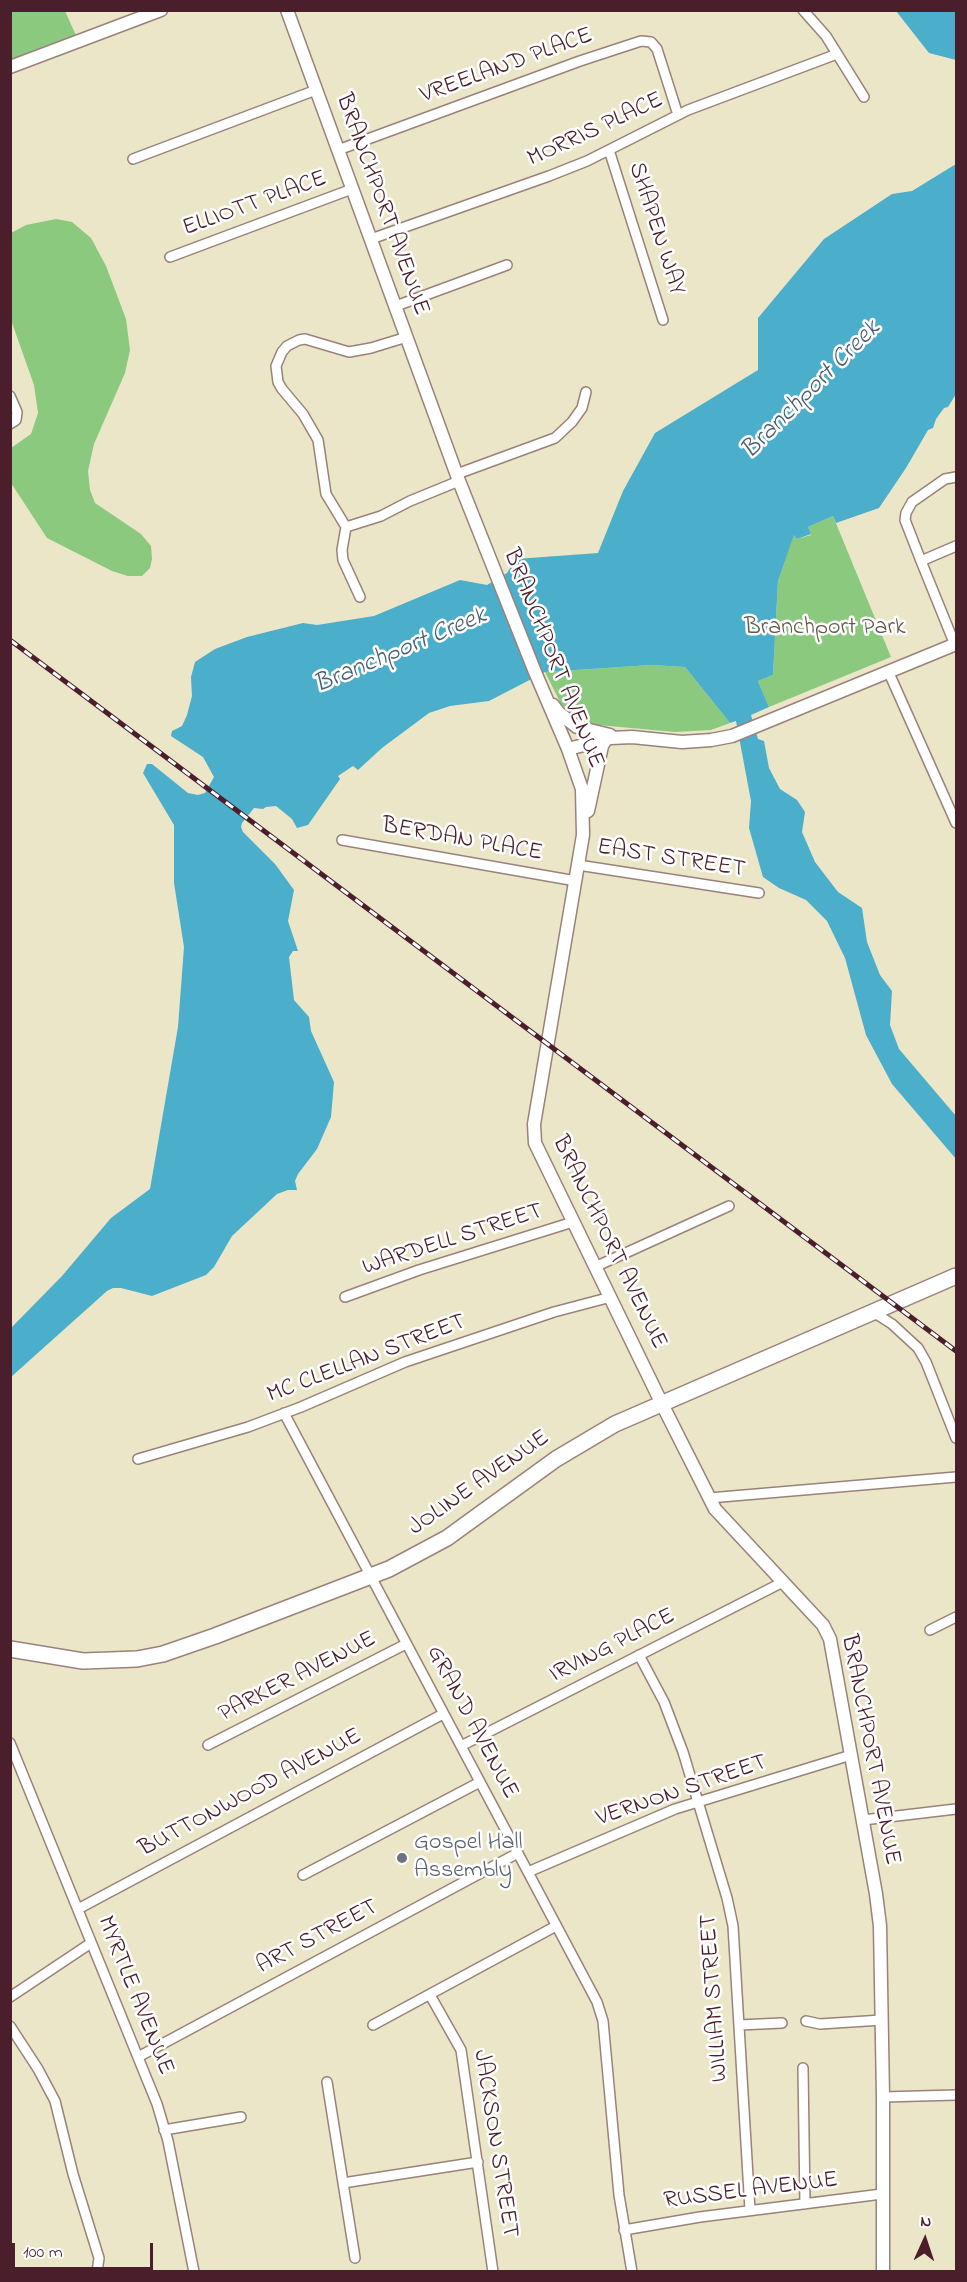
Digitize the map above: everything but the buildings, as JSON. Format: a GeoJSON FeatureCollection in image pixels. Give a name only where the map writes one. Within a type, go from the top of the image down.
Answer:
{"type":"FeatureCollection","features":[{"type":"Feature","properties":{"kind":"main road","name":"JOLINE AVENUE"},"geometry":{"type":"LineString","coordinates":[[10,1649],[83,1660],[106,1661],[163,1654],[370,1576],[406,1561],[447,1538],[582,1442],[615,1424],[957,1276]]}},
{"type":"Feature","properties":{"kind":"street"},"geometry":{"type":"LineString","coordinates":[[10,67],[161,10]]}},
{"type":"Feature","properties":{"kind":"street","name":"BRANCHPORT AVENUE"},"geometry":{"type":"LineString","coordinates":[[287,10],[458,477],[568,749],[583,797],[583,835],[547,1043],[534,1135],[573,1222],[597,1266],[610,1297],[715,1509],[823,1625],[830,1639],[880,1926],[883,2271]]}},
{"type":"Feature","properties":{"kind":"street"},"geometry":{"type":"LineString","coordinates":[[803,10],[820,28],[864,97]]}},
{"type":"Feature","properties":{"kind":"street","name":"VREELAND PLACE"},"geometry":{"type":"LineString","coordinates":[[338,150],[580,61],[641,41],[651,42],[657,49],[678,115]]}},
{"type":"Feature","properties":{"kind":"street","name":"MORRIS PLACE"},"geometry":{"type":"LineString","coordinates":[[371,239],[549,176],[609,150],[678,115],[837,54]]}},
{"type":"Feature","properties":{"kind":"street"},"geometry":{"type":"LineString","coordinates":[[133,159],[316,90]]}},
{"type":"Feature","properties":{"kind":"street","name":"SHAPEN WAY"},"geometry":{"type":"LineString","coordinates":[[609,150],[663,320]]}},
{"type":"Feature","properties":{"kind":"street","name":"ELLIOTT PLACE"},"geometry":{"type":"LineString","coordinates":[[171,257],[352,189]]}},
{"type":"Feature","properties":{"kind":"street"},"geometry":{"type":"LineString","coordinates":[[396,306],[507,266]]}},
{"type":"Feature","properties":{"kind":"street"},"geometry":{"type":"LineString","coordinates":[[360,597],[342,550],[346,527],[326,494],[318,440],[303,414],[278,382],[276,366],[287,346],[299,340],[306,339],[349,352],[407,337]]}},
{"type":"Feature","properties":{"kind":"street"},"geometry":{"type":"LineString","coordinates":[[346,527],[381,516],[458,477],[555,438],[572,422],[582,408],[586,392]]}},
{"type":"Feature","properties":{"kind":"street"},"geometry":{"type":"LineString","coordinates":[[10,396],[17,412],[16,420],[10,424]]}},
{"type":"Feature","properties":{"kind":"street"},"geometry":{"type":"LineString","coordinates":[[545,695],[559,713],[578,728],[600,734],[682,742],[711,740],[735,735],[756,727],[956,645],[906,524],[906,513],[912,502],[945,479],[957,477]]}},
{"type":"Feature","properties":{"kind":"street"},"geometry":{"type":"LineString","coordinates":[[921,561],[957,546]]}},
{"type":"Feature","properties":{"kind":"street"},"geometry":{"type":"LineString","coordinates":[[889,673],[957,823]]}},
{"type":"Feature","properties":{"kind":"street"},"geometry":{"type":"LineString","coordinates":[[568,749],[606,739],[632,737]]}},
{"type":"Feature","properties":{"kind":"street"},"geometry":{"type":"LineString","coordinates":[[583,835],[602,746],[606,739]]}},
{"type":"Feature","properties":{"kind":"street","name":"BERDAN PLACE"},"geometry":{"type":"LineString","coordinates":[[342,840],[576,881]]}},
{"type":"Feature","properties":{"kind":"street","name":"EAST STREET"},"geometry":{"type":"LineString","coordinates":[[578,865],[615,873],[759,893]]}},
{"type":"Feature","properties":{"kind":"street"},"geometry":{"type":"LineString","coordinates":[[597,1266],[729,1206]]}},
{"type":"Feature","properties":{"kind":"street","name":"WARDELL STREET"},"geometry":{"type":"LineString","coordinates":[[345,1297],[419,1270],[573,1222]]}},
{"type":"Feature","properties":{"kind":"street","name":"MC CLELLAN STREET"},"geometry":{"type":"LineString","coordinates":[[138,1459],[284,1413],[405,1362],[554,1312],[610,1297]]}},
{"type":"Feature","properties":{"kind":"street"},"geometry":{"type":"LineString","coordinates":[[873,1312],[892,1324],[918,1348],[957,1438]]}},
{"type":"Feature","properties":{"kind":"street","name":"GRAND AVENUE"},"geometry":{"type":"LineString","coordinates":[[284,1413],[602,2014],[618,2186],[632,2271]]}},
{"type":"Feature","properties":{"kind":"street"},"geometry":{"type":"LineString","coordinates":[[710,1498],[957,1477]]}},
{"type":"Feature","properties":{"kind":"street","name":"IRVING PLACE"},"geometry":{"type":"LineString","coordinates":[[461,1746],[783,1582]]}},
{"type":"Feature","properties":{"kind":"street"},"geometry":{"type":"LineString","coordinates":[[930,1630],[957,1617]]}},
{"type":"Feature","properties":{"kind":"street","name":"PARKER AVENUE"},"geometry":{"type":"LineString","coordinates":[[208,1745],[406,1644]]}},
{"type":"Feature","properties":{"kind":"street"},"geometry":{"type":"LineString","coordinates":[[10,1658],[28,1652]]}},
{"type":"Feature","properties":{"kind":"street","name":"WILLIAM STREET"},"geometry":{"type":"LineString","coordinates":[[639,1655],[664,1702],[683,1752],[727,1898],[733,1926],[750,2211]]}},
{"type":"Feature","properties":{"kind":"street","name":"BUTTONWOOD AVENUE"},"geometry":{"type":"LineString","coordinates":[[78,1909],[442,1714]]}},
{"type":"Feature","properties":{"kind":"street","name":"MYRTLE AVENUE"},"geometry":{"type":"LineString","coordinates":[[10,1743],[138,2057],[164,2130],[194,2271]]}},
{"type":"Feature","properties":{"kind":"street","name":"VERNON STREET"},"geometry":{"type":"LineString","coordinates":[[528,1872],[652,1818],[851,1755]]}},
{"type":"Feature","properties":{"kind":"street"},"geometry":{"type":"LineString","coordinates":[[303,1875],[480,1782]]}},
{"type":"Feature","properties":{"kind":"street"},"geometry":{"type":"LineString","coordinates":[[863,1820],[957,1809]]}},
{"type":"Feature","properties":{"kind":"street","name":"ART STREET"},"geometry":{"type":"LineString","coordinates":[[138,2057],[518,1853]]}},
{"type":"Feature","properties":{"kind":"street"},"geometry":{"type":"LineString","coordinates":[[373,2025],[556,1926]]}},
{"type":"Feature","properties":{"kind":"street"},"geometry":{"type":"LineString","coordinates":[[10,1997],[91,1944]]}},
{"type":"Feature","properties":{"kind":"street","name":"JACKSON STREET"},"geometry":{"type":"LineString","coordinates":[[430,1995],[461,2050],[493,2271]]}},
{"type":"Feature","properties":{"kind":"street"},"geometry":{"type":"LineString","coordinates":[[806,2021],[820,2024],[882,2020]]}},
{"type":"Feature","properties":{"kind":"street"},"geometry":{"type":"LineString","coordinates":[[739,2025],[782,2023]]}},
{"type":"Feature","properties":{"kind":"street"},"geometry":{"type":"LineString","coordinates":[[10,2026],[38,2069],[55,2101],[73,2174],[99,2258],[97,2271]]}},
{"type":"Feature","properties":{"kind":"street"},"geometry":{"type":"LineString","coordinates":[[803,2068],[805,2204]]}},
{"type":"Feature","properties":{"kind":"street"},"geometry":{"type":"LineString","coordinates":[[327,2082],[355,2258]]}},
{"type":"Feature","properties":{"kind":"street"},"geometry":{"type":"LineString","coordinates":[[883,2097],[957,2095]]}},
{"type":"Feature","properties":{"kind":"street"},"geometry":{"type":"LineString","coordinates":[[164,2130],[241,2117]]}},
{"type":"Feature","properties":{"kind":"street"},"geometry":{"type":"LineString","coordinates":[[343,2183],[478,2162]]}},
{"type":"Feature","properties":{"kind":"street","name":"RUSSEL AVENUE"},"geometry":{"type":"LineString","coordinates":[[624,2230],[882,2194]]}},
{"type":"Feature","properties":{"kind":"green space"},"geometry":{"type":"Polygon","coordinates":[[[11,11],[65,11],[79,42],[11,67],[11,11]]]}},
{"type":"Feature","properties":{"kind":"green space"},"geometry":{"type":"Polygon","coordinates":[[[56,219],[72,222],[91,238],[106,266],[126,319],[130,350],[125,373],[94,444],[88,471],[90,490],[95,503],[141,534],[151,546],[150,568],[142,576],[128,576],[112,571],[47,538],[11,483],[11,448],[31,434],[38,413],[34,385],[11,320],[11,233],[26,225],[56,219]]]}},
{"type":"Feature","properties":{"kind":"green space","name":"Branchport Park"},"geometry":{"type":"Polygon","coordinates":[[[833,516],[891,657],[769,707],[758,681],[773,675],[778,581],[794,534],[797,539],[811,535],[808,527],[833,516]]]}},
{"type":"Feature","properties":{"kind":"green space","name":"Branchport Park"},"geometry":{"type":"Polygon","coordinates":[[[651,665],[685,667],[730,723],[711,730],[675,732],[598,725],[579,720],[561,704],[545,672],[651,665]]]}},
{"type":"Feature","properties":{"kind":"water"},"geometry":{"type":"Polygon","coordinates":[[[896,11],[956,11],[956,60],[929,53],[896,11]]]}},
{"type":"Feature","properties":{"kind":"water","name":"Branchport Creek"},"geometry":{"type":"Polygon","coordinates":[[[956,164],[956,394],[948,407],[944,408],[936,419],[933,428],[928,430],[879,508],[836,523],[833,516],[808,527],[811,534],[797,539],[794,535],[778,581],[773,675],[758,681],[769,707],[751,715],[758,739],[764,741],[769,768],[780,789],[797,800],[805,812],[802,832],[815,862],[838,892],[862,908],[867,942],[880,975],[892,991],[890,1025],[899,1049],[956,1116],[956,1159],[892,1084],[866,1035],[845,958],[827,921],[806,900],[779,888],[763,877],[749,828],[751,801],[736,721],[730,723],[685,667],[651,665],[545,672],[489,701],[450,706],[429,713],[382,748],[358,770],[353,766],[338,776],[340,779],[308,825],[297,828],[292,819],[276,806],[263,809],[254,808],[242,823],[243,832],[275,864],[294,890],[288,921],[298,951],[293,951],[289,957],[294,1000],[309,1017],[311,1031],[334,1082],[331,1117],[317,1149],[298,1174],[295,1181],[297,1190],[277,1194],[232,1236],[214,1267],[206,1275],[152,1296],[121,1288],[107,1291],[11,1377],[11,1328],[62,1276],[111,1218],[150,1189],[178,1027],[184,947],[174,883],[174,825],[143,773],[147,764],[152,764],[188,793],[198,795],[205,793],[214,777],[203,757],[171,736],[172,731],[182,726],[187,715],[192,696],[191,677],[195,662],[215,649],[247,637],[303,623],[317,625],[374,616],[460,580],[487,585],[507,573],[516,559],[598,553],[623,491],[655,433],[758,370],[758,318],[824,239],[892,194],[912,191],[956,164]]]}},
{"type":"Feature","properties":{"kind":"railway"},"geometry":{"type":"LineString","coordinates":[[10,640],[956,1351]]}},
{"type":"Feature","properties":{"kind":"place","name":"Gospel Hall Assembly"},"geometry":{"type":"Point","coordinates":[402,1858]}}]}
